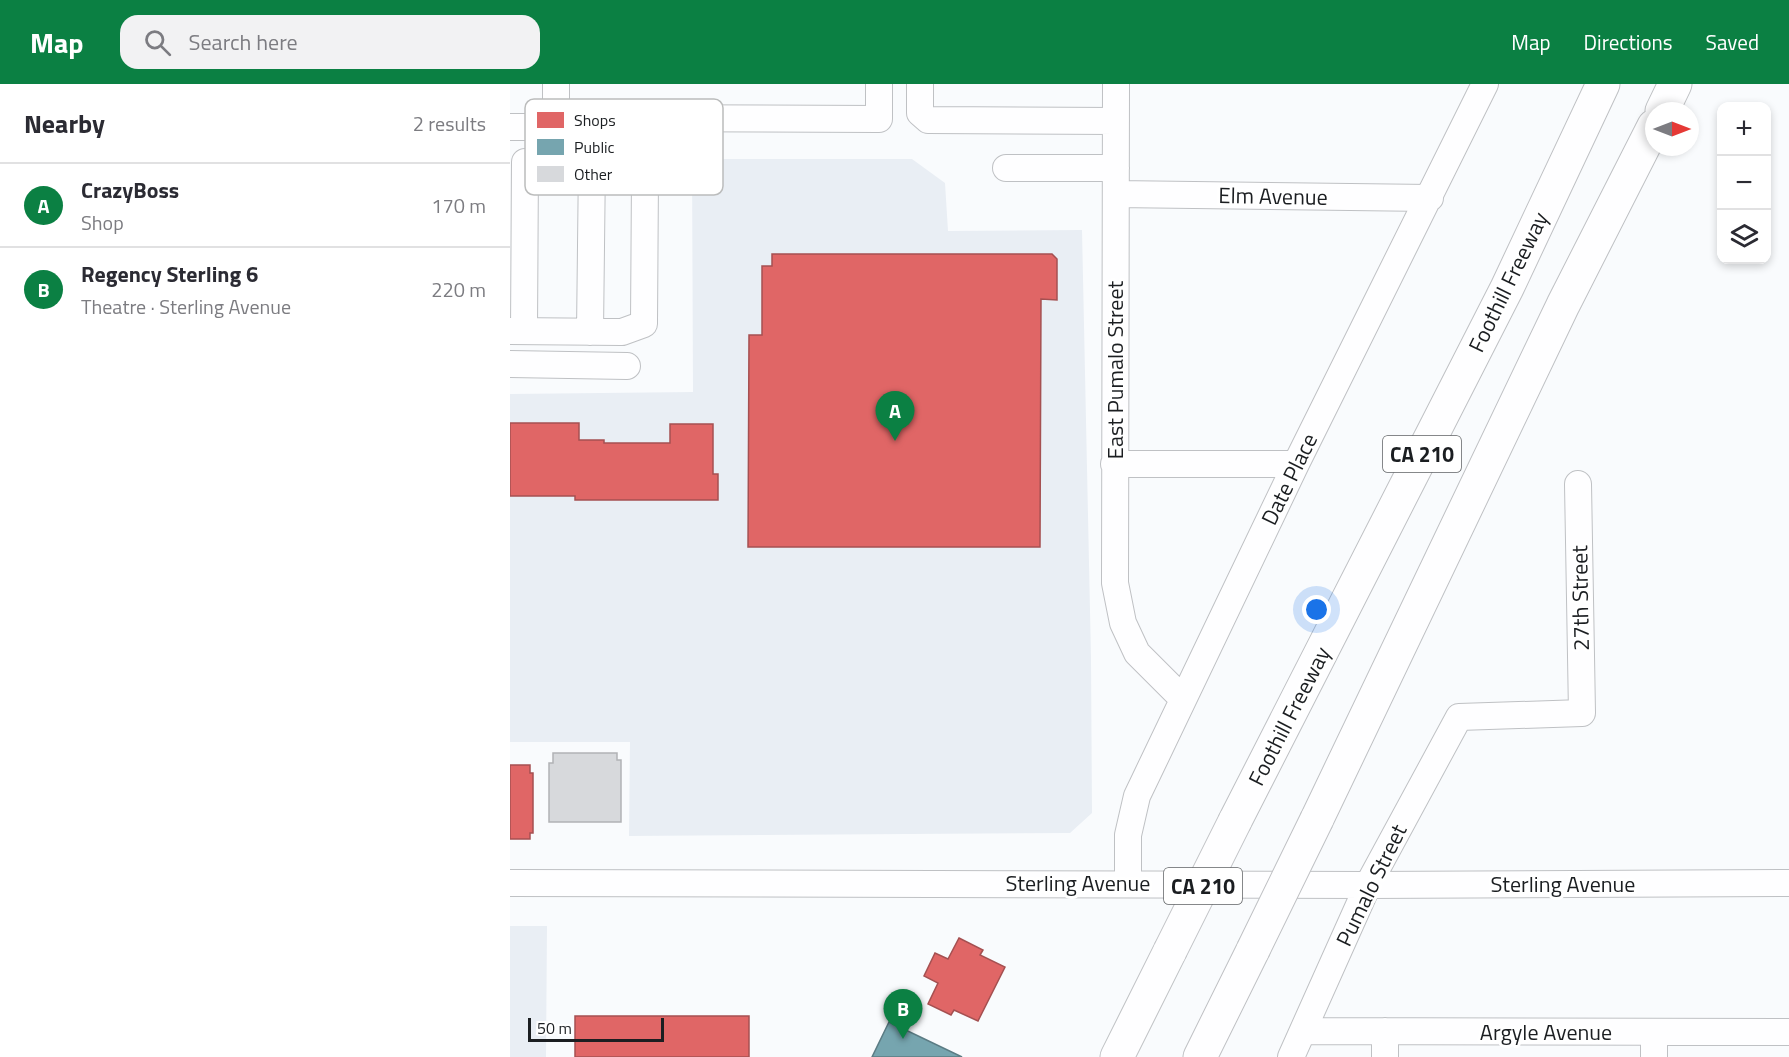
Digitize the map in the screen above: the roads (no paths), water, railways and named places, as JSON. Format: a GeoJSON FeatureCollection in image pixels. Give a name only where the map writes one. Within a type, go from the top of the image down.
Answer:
{"type":"FeatureCollection","features":[{"type":"Feature","properties":{"kind":"highway","name":"Foothill Freeway"},"geometry":{"type":"LineString","coordinates":[[1117,1057],[1507,288],[1603,84]]}},
{"type":"Feature","properties":{"kind":"highway"},"geometry":{"type":"LineString","coordinates":[[1666,102],[1675,84]]}},
{"type":"Feature","properties":{"kind":"highway","name":"CA 210"},"geometry":{"type":"LineString","coordinates":[[1200,1057],[1254,950],[1563,305],[1645,144]]}},
{"type":"Feature","properties":{"kind":"street"},"geometry":{"type":"LineString","coordinates":[[723,118],[879,119],[879,84]]}},
{"type":"Feature","properties":{"kind":"street"},"geometry":{"type":"LineString","coordinates":[[920,84],[920,113],[928,120],[1116,121]]}},
{"type":"Feature","properties":{"kind":"street","name":"East Pumalo Street"},"geometry":{"type":"LineString","coordinates":[[1116,84],[1115,583],[1123,623],[1137,653],[1183,699]]}},
{"type":"Feature","properties":{"kind":"street","name":"Date Place"},"geometry":{"type":"LineString","coordinates":[[1128,884],[1128,835],[1137,796],[1296,464],[1485,84]]}},
{"type":"Feature","properties":{"kind":"street"},"geometry":{"type":"LineString","coordinates":[[510,127],[525,127]]}},
{"type":"Feature","properties":{"kind":"street"},"geometry":{"type":"LineString","coordinates":[[525,162],[517,331],[622,332],[644,324],[645,195]]}},
{"type":"Feature","properties":{"kind":"street"},"geometry":{"type":"LineString","coordinates":[[1006,168],[1116,168]]}},
{"type":"Feature","properties":{"kind":"street","name":"Elm Avenue"},"geometry":{"type":"LineString","coordinates":[[1116,194],[1430,198]]}},
{"type":"Feature","properties":{"kind":"street"},"geometry":{"type":"LineString","coordinates":[[590,332],[592,195]]}},
{"type":"Feature","properties":{"kind":"street"},"geometry":{"type":"LineString","coordinates":[[510,364],[627,366]]}},
{"type":"Feature","properties":{"kind":"street"},"geometry":{"type":"LineString","coordinates":[[1114,464],[1296,464]]}},
{"type":"Feature","properties":{"kind":"street","name":"27th Street"},"geometry":{"type":"LineString","coordinates":[[1459,717],[1582,713],[1578,484]]}},
{"type":"Feature","properties":{"kind":"street","name":"Pumalo Street"},"geometry":{"type":"LineString","coordinates":[[1291,1057],[1368,885],[1459,717]]}},
{"type":"Feature","properties":{"kind":"street","name":"Sterling Avenue"},"geometry":{"type":"LineString","coordinates":[[510,883],[1368,885],[1789,883]]}},
{"type":"Feature","properties":{"kind":"street","name":"Argyle Avenue"},"geometry":{"type":"LineString","coordinates":[[1303,1032],[1789,1032]]}},
{"type":"Feature","properties":{"kind":"street"},"geometry":{"type":"LineString","coordinates":[[1385,1032],[1385,1057]]}},
{"type":"Feature","properties":{"kind":"street"},"geometry":{"type":"LineString","coordinates":[[1654,1032],[1654,1057]]}},
{"type":"Feature","properties":{"kind":"place","name":"CrazyBoss"},"geometry":{"type":"Point","coordinates":[895,441]}},
{"type":"Feature","properties":{"kind":"place","name":"Regency Sterling 6"},"geometry":{"type":"Point","coordinates":[903,1039]}}]}
